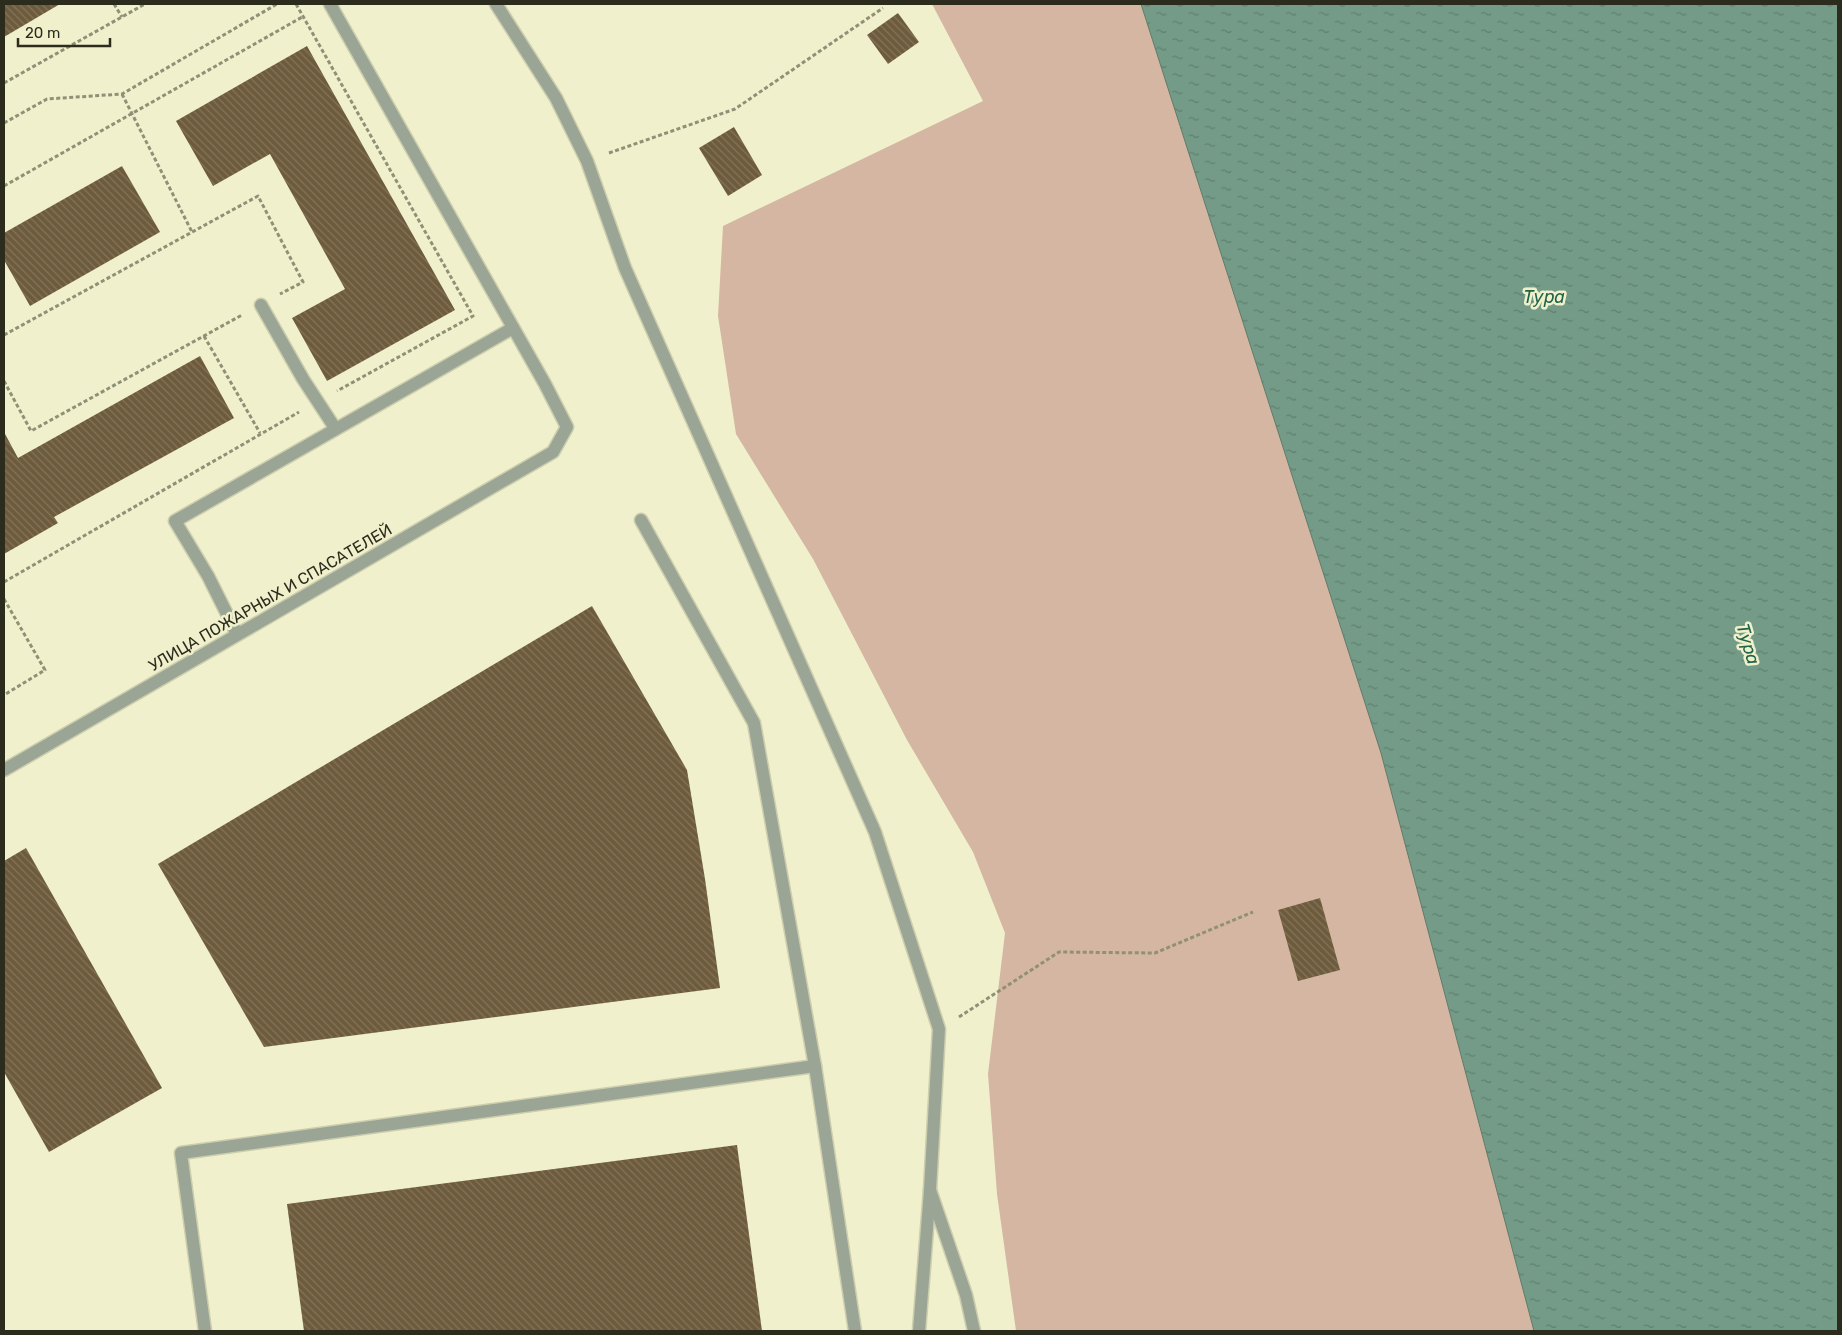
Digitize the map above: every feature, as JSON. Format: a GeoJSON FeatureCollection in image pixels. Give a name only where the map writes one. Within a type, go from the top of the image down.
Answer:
{"type":"FeatureCollection","features":[{"type":"Feature","properties":{"kind":"street"},"geometry":{"type":"LineString","coordinates":[[237,634],[208,576],[175,521],[513,328],[330,4]]}},
{"type":"Feature","properties":{"kind":"street"},"geometry":{"type":"LineString","coordinates":[[496,4],[556,98],[587,161],[625,268],[875,832],[939,1029],[930,1190],[919,1331]]}},
{"type":"Feature","properties":{"kind":"street"},"geometry":{"type":"LineString","coordinates":[[261,305],[335,428]]}},
{"type":"Feature","properties":{"kind":"street","name":"УЛИЦА ПОЖАРНЫХ И СПАСАТЕЛЕЙ"},"geometry":{"type":"LineString","coordinates":[[4,770],[553,452],[567,427],[513,328]]}},
{"type":"Feature","properties":{"kind":"street"},"geometry":{"type":"LineString","coordinates":[[640,520],[754,723],[815,1066],[855,1331]]}},
{"type":"Feature","properties":{"kind":"street"},"geometry":{"type":"LineString","coordinates":[[205,1331],[181,1153],[815,1066]]}},
{"type":"Feature","properties":{"kind":"street"},"geometry":{"type":"LineString","coordinates":[[930,1190],[966,1295],[974,1331]]}},
{"type":"Feature","properties":{"kind":"path"},"geometry":{"type":"LineString","coordinates":[[114,4],[122,17]]}},
{"type":"Feature","properties":{"kind":"path"},"geometry":{"type":"LineString","coordinates":[[4,83],[145,4]]}},
{"type":"Feature","properties":{"kind":"path"},"geometry":{"type":"LineString","coordinates":[[4,123],[47,99],[122,94],[277,4]]}},
{"type":"Feature","properties":{"kind":"path"},"geometry":{"type":"LineString","coordinates":[[587,161],[735,109],[882,8]]}},
{"type":"Feature","properties":{"kind":"path"},"geometry":{"type":"LineString","coordinates":[[4,186],[304,16]]}},
{"type":"Feature","properties":{"kind":"path"},"geometry":{"type":"LineString","coordinates":[[122,94],[192,232]]}},
{"type":"Feature","properties":{"kind":"path"},"geometry":{"type":"LineString","coordinates":[[4,335],[258,196],[303,282],[30,431],[4,381]]}},
{"type":"Feature","properties":{"kind":"path"},"geometry":{"type":"LineString","coordinates":[[204,336],[260,433]]}},
{"type":"Feature","properties":{"kind":"path"},"geometry":{"type":"LineString","coordinates":[[4,599],[45,670],[4,695]]}},
{"type":"Feature","properties":{"kind":"path"},"geometry":{"type":"LineString","coordinates":[[939,1029],[1059,952],[1155,953],[1253,912]]}},
{"type":"Feature","properties":{"kind":"shaded area"},"geometry":{"type":"Polygon","coordinates":[[[932,4],[1141,4],[1381,753],[1534,1331],[1016,1331],[997,1194],[988,1074],[1005,933],[973,852],[907,740],[813,559],[736,434],[718,316],[723,226],[983,101],[932,4]]]}},
{"type":"Feature","properties":{"kind":"water","name":"Тура"},"geometry":{"type":"Polygon","coordinates":[[[1141,4],[1838,4],[1838,1331],[1534,1331],[1381,753],[1141,4]]]}},
{"type":"Feature","properties":{"kind":"building"},"geometry":{"type":"Polygon","coordinates":[[[4,4],[60,4],[4,37],[4,4]]]}},
{"type":"Feature","properties":{"kind":"building"},"geometry":{"type":"Polygon","coordinates":[[[898,13],[919,42],[888,64],[867,35],[898,13]]]}},
{"type":"Feature","properties":{"kind":"building"},"geometry":{"type":"Polygon","coordinates":[[[307,46],[455,310],[327,381],[292,318],[345,289],[270,154],[213,186],[176,121],[307,46]]]}},
{"type":"Feature","properties":{"kind":"building"},"geometry":{"type":"Polygon","coordinates":[[[734,127],[762,175],[728,196],[699,148],[734,127]]]}},
{"type":"Feature","properties":{"kind":"building"},"geometry":{"type":"Polygon","coordinates":[[[122,166],[160,232],[30,306],[4,260],[4,233],[122,166]]]}},
{"type":"Feature","properties":{"kind":"building"},"geometry":{"type":"Polygon","coordinates":[[[200,356],[234,418],[54,517],[58,523],[4,554],[4,432],[18,458],[200,356]]]}},
{"type":"Feature","properties":{"kind":"building"},"geometry":{"type":"Polygon","coordinates":[[[592,606],[687,770],[720,988],[264,1047],[158,864],[592,606]]]}},
{"type":"Feature","properties":{"kind":"building"},"geometry":{"type":"Polygon","coordinates":[[[26,848],[162,1088],[49,1152],[4,1072],[4,861],[26,848]]]}},
{"type":"Feature","properties":{"kind":"building"},"geometry":{"type":"Polygon","coordinates":[[[1320,898],[1340,970],[1298,981],[1278,910],[1320,898]]]}},
{"type":"Feature","properties":{"kind":"building"},"geometry":{"type":"Polygon","coordinates":[[[737,1145],[762,1331],[304,1331],[287,1204],[737,1145]]]}}]}
